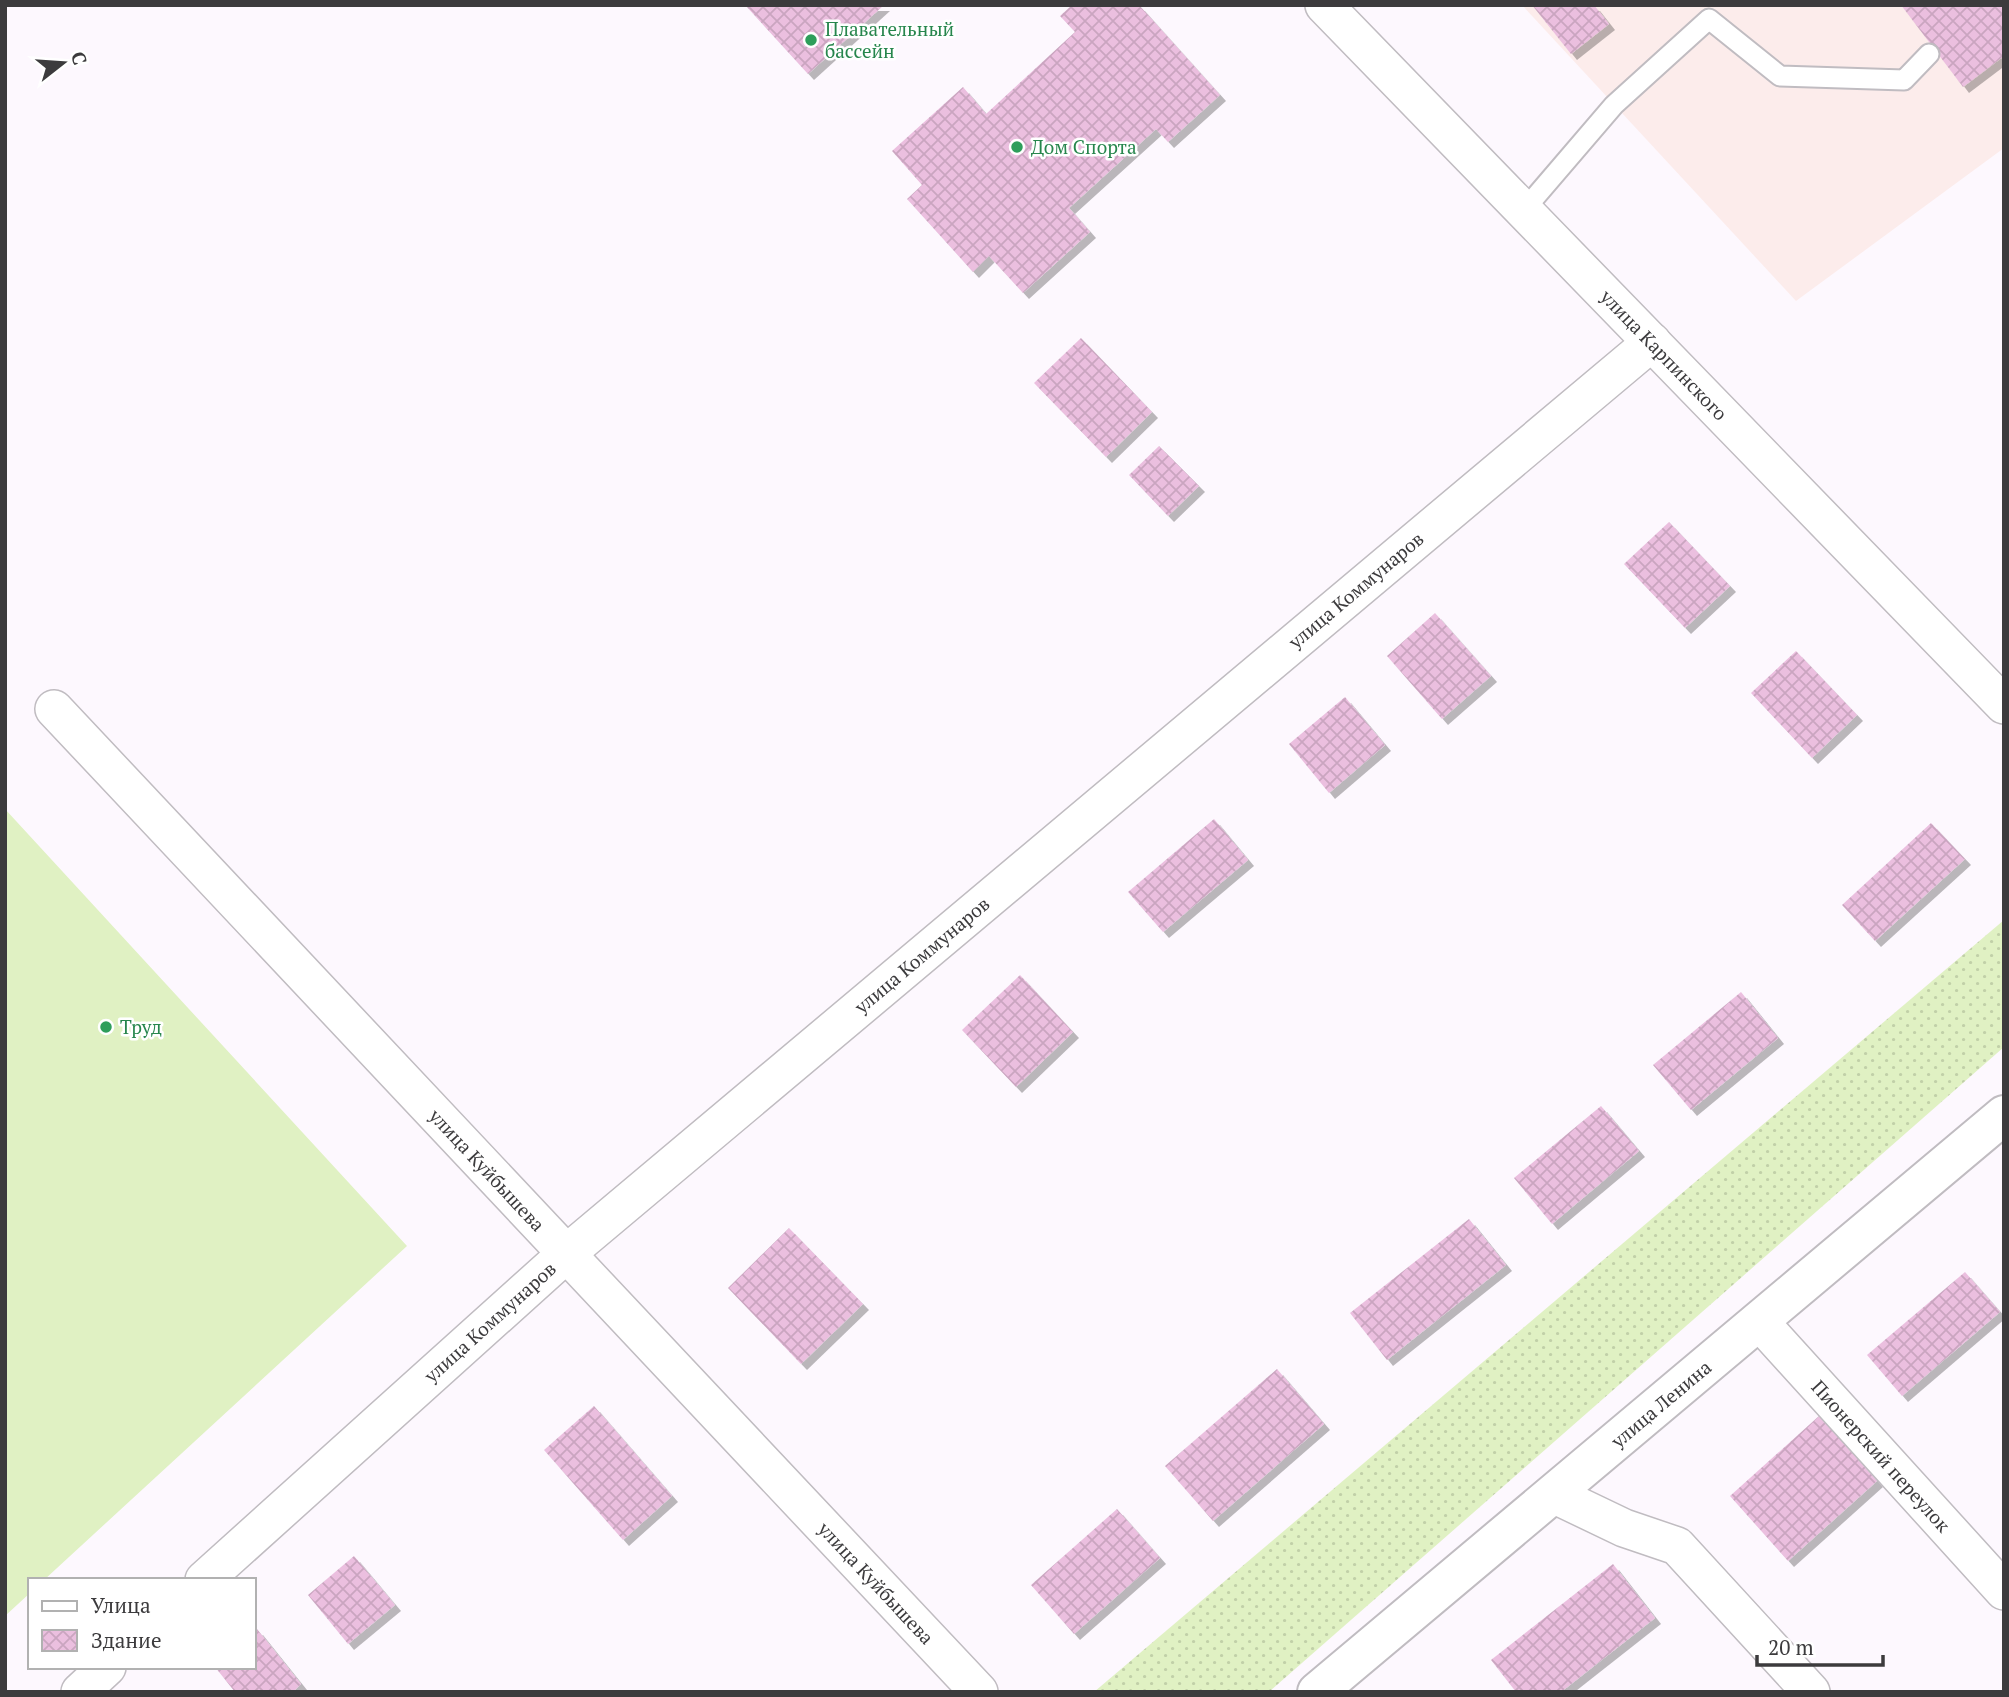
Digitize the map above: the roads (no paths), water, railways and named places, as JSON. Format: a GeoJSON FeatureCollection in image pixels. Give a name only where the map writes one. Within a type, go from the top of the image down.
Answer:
{"type":"FeatureCollection","features":[{"type":"Feature","properties":{"kind":"street","name":"улица Карпинского"},"geometry":{"type":"LineString","coordinates":[[1324,5],[2004,705]]}},
{"type":"Feature","properties":{"kind":"street","name":"улица Коммунаров"},"geometry":{"type":"LineString","coordinates":[[206,1578],[565,1254],[1651,342]]}},
{"type":"Feature","properties":{"kind":"street","name":"улица Куйбышева"},"geometry":{"type":"LineString","coordinates":[[54,709],[979,1692]]}},
{"type":"Feature","properties":{"kind":"street","name":"улица Ленина"},"geometry":{"type":"LineString","coordinates":[[1317,1692],[2004,1115]]}},
{"type":"Feature","properties":{"kind":"street","name":"Пионерский переулок"},"geometry":{"type":"LineString","coordinates":[[1759,1321],[2004,1591]]}},
{"type":"Feature","properties":{"kind":"street"},"geometry":{"type":"LineString","coordinates":[[1553,1494],[1624,1528],[1677,1546],[1811,1692]]}},
{"type":"Feature","properties":{"kind":"street"},"geometry":{"type":"LineString","coordinates":[[80,1692],[105,1669]]}},
{"type":"Feature","properties":{"kind":"lane"},"geometry":{"type":"LineString","coordinates":[[1524,210],[1614,105],[1713,12],[1780,76],[1904,80],[1929,54]]}},
{"type":"Feature","properties":{"kind":"place","name":"Плавательный бассейн"},"geometry":{"type":"Point","coordinates":[811,40]}},
{"type":"Feature","properties":{"kind":"place","name":"Дом Спорта"},"geometry":{"type":"Point","coordinates":[1017,147]}},
{"type":"Feature","properties":{"kind":"place","name":"Труд"},"geometry":{"type":"Point","coordinates":[106,1027]}}]}
